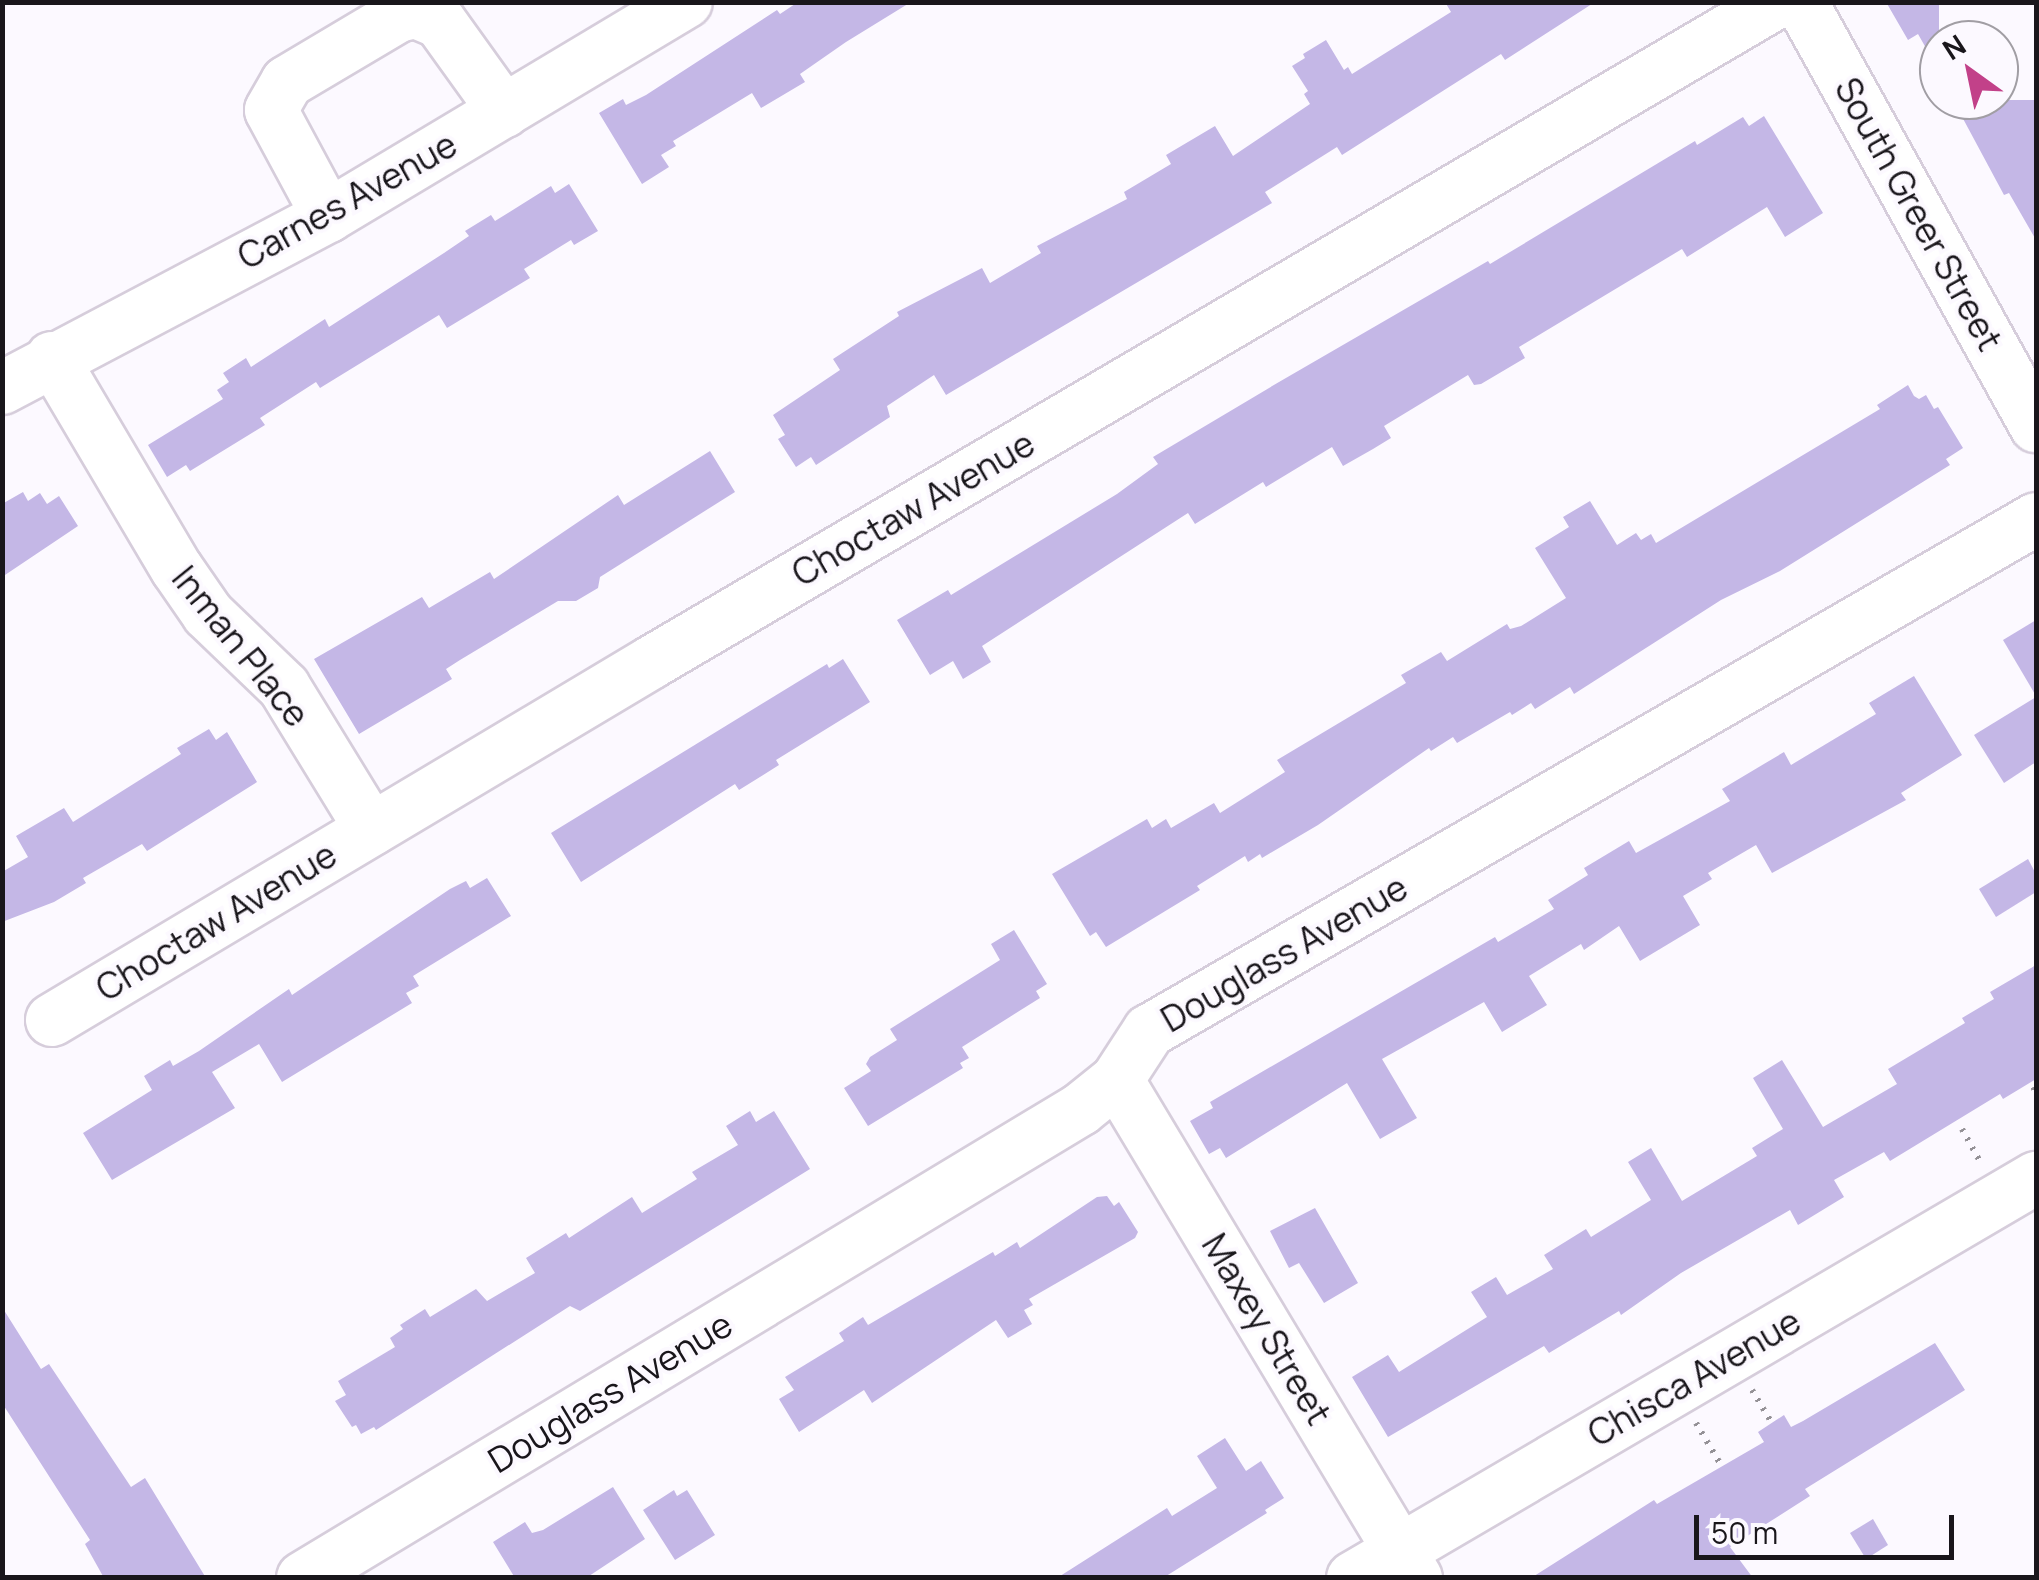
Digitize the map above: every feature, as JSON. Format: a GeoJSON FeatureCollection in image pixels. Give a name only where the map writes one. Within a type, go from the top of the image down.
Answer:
{"type":"FeatureCollection","features":[{"type":"Feature","properties":{"kind":"street","name":"Carnes Avenue"},"geometry":{"type":"LineString","coordinates":[[2,388],[52,358],[328,216],[686,2]]}},
{"type":"Feature","properties":{"kind":"street","name":"Choctaw Avenue"},"geometry":{"type":"LineString","coordinates":[[52,1020],[1777,2]]}},
{"type":"Feature","properties":{"kind":"street","name":"South Greer Street"},"geometry":{"type":"LineString","coordinates":[[1801,2],[2036,426]]}},
{"type":"Feature","properties":{"kind":"street"},"geometry":{"type":"LineString","coordinates":[[328,216],[270,110],[287,82],[398,16],[416,12],[440,22],[504,111]]}},
{"type":"Feature","properties":{"kind":"street","name":"Inman Place"},"geometry":{"type":"LineString","coordinates":[[52,358],[176,570],[208,614],[284,687],[371,829]]}},
{"type":"Feature","properties":{"kind":"street","name":"Douglass Avenue"},"geometry":{"type":"LineString","coordinates":[[303,1578],[1064,1120],[1117,1080],[1150,1031],[2036,519]]}},
{"type":"Feature","properties":{"kind":"street","name":"Maxey Street"},"geometry":{"type":"LineString","coordinates":[[1117,1080],[1408,1563]]}},
{"type":"Feature","properties":{"kind":"street","name":"Chisca Avenue"},"geometry":{"type":"LineString","coordinates":[[1354,1578],[1408,1563],[2036,1178]]}},
{"type":"Feature","properties":{"kind":"path"},"geometry":{"type":"LineString","coordinates":[[1962,1129],[1985,1169]]}},
{"type":"Feature","properties":{"kind":"path"},"geometry":{"type":"LineString","coordinates":[[1746,1381],[1770,1420]]}},
{"type":"Feature","properties":{"kind":"path"},"geometry":{"type":"LineString","coordinates":[[1690,1413],[1721,1465]]}},
{"type":"Feature","properties":{"kind":"building"},"geometry":{"type":"Polygon","coordinates":[[[798,2],[911,2],[800,74],[805,82],[761,108],[752,93],[673,141],[676,146],[661,155],[669,167],[642,184],[599,113],[623,99],[626,105],[646,95],[777,10],[780,14],[798,2]]]}},
{"type":"Feature","properties":{"kind":"building"},"geometry":{"type":"Polygon","coordinates":[[[1445,2],[1595,2],[1505,60],[1501,54],[1342,155],[1337,147],[1265,192],[1272,203],[946,395],[934,375],[887,406],[890,417],[816,465],[811,457],[796,467],[778,439],[785,435],[773,415],[840,370],[833,359],[899,316],[897,312],[982,268],[990,283],[1041,253],[1037,246],[1127,199],[1124,192],[1171,164],[1166,155],[1215,126],[1233,156],[1310,104],[1304,94],[1308,91],[1292,66],[1305,58],[1303,54],[1326,40],[1344,70],[1348,67],[1352,74],[1451,12],[1445,2]]]}},
{"type":"Feature","properties":{"kind":"building"},"geometry":{"type":"Polygon","coordinates":[[[1886,2],[1939,2],[1939,20],[1919,20],[1919,36],[1908,40],[1886,2]]]}},
{"type":"Feature","properties":{"kind":"building"},"geometry":{"type":"Polygon","coordinates":[[[2019,100],[2036,100],[2036,240],[2009,193],[2004,195],[1964,120],[2019,120],[2019,100]]]}},
{"type":"Feature","properties":{"kind":"building"},"geometry":{"type":"Polygon","coordinates":[[[1764,116],[1823,213],[1785,237],[1767,207],[1687,257],[1682,249],[1519,347],[1525,358],[1481,384],[1474,385],[1468,375],[1384,426],[1391,438],[1343,466],[1332,447],[1266,487],[1263,482],[1195,524],[1188,513],[982,646],[991,662],[963,679],[953,661],[930,675],[897,620],[948,590],[951,595],[1117,494],[1158,464],[1153,457],[1279,382],[1488,261],[1490,264],[1695,141],[1697,145],[1743,117],[1749,126],[1764,116]]]}},
{"type":"Feature","properties":{"kind":"building"},"geometry":{"type":"Polygon","coordinates":[[[569,184],[598,231],[574,245],[571,240],[524,269],[530,278],[447,328],[439,315],[320,388],[316,382],[260,418],[265,425],[190,471],[186,465],[167,477],[148,445],[223,399],[217,390],[229,382],[223,373],[246,358],[251,367],[325,319],[329,327],[469,236],[465,231],[491,215],[495,221],[551,186],[555,193],[569,184]]]}},
{"type":"Feature","properties":{"kind":"building"},"geometry":{"type":"Polygon","coordinates":[[[1908,385],[1914,396],[1919,399],[1926,395],[1934,409],[1938,407],[1963,448],[1946,459],[1950,465],[1780,571],[1721,600],[1574,694],[1570,687],[1535,709],[1531,703],[1512,715],[1510,712],[1457,743],[1453,737],[1431,751],[1429,748],[1318,825],[1262,858],[1260,854],[1248,862],[1245,856],[1197,886],[1200,890],[1106,947],[1096,932],[1090,936],[1052,874],[1147,819],[1152,828],[1166,819],[1171,828],[1214,803],[1220,813],[1285,772],[1277,760],[1406,683],[1401,675],[1441,652],[1447,661],[1507,624],[1510,629],[1521,626],[1566,598],[1535,548],[1569,527],[1563,517],[1590,501],[1617,545],[1636,533],[1641,540],[1651,534],[1656,543],[1880,409],[1877,405],[1908,385]]]}},
{"type":"Feature","properties":{"kind":"building"},"geometry":{"type":"Polygon","coordinates":[[[710,451],[735,492],[600,577],[598,588],[576,601],[558,601],[446,669],[452,679],[359,734],[314,659],[422,597],[429,608],[490,572],[494,579],[618,495],[624,505],[710,451]]]}},
{"type":"Feature","properties":{"kind":"building"},"geometry":{"type":"Polygon","coordinates":[[[23,492],[28,501],[40,493],[47,504],[59,496],[78,526],[2,577],[2,504],[23,492]]]}},
{"type":"Feature","properties":{"kind":"building"},"geometry":{"type":"Polygon","coordinates":[[[2036,620],[2036,696],[2003,640],[2036,620]]]}},
{"type":"Feature","properties":{"kind":"building"},"geometry":{"type":"Polygon","coordinates":[[[843,659],[870,702],[776,760],[779,765],[739,790],[735,784],[581,882],[551,833],[827,664],[829,668],[843,659]]]}},
{"type":"Feature","properties":{"kind":"building"},"geometry":{"type":"Polygon","coordinates":[[[1914,676],[1962,755],[1901,793],[1906,800],[1772,873],[1756,845],[1708,873],[1712,879],[1683,896],[1700,925],[1640,961],[1619,926],[1584,950],[1581,944],[1529,976],[1547,1005],[1502,1032],[1484,1002],[1382,1059],[1417,1118],[1380,1139],[1347,1083],[1226,1158],[1220,1148],[1209,1154],[1190,1121],[1213,1108],[1210,1102],[1495,937],[1498,942],[1554,909],[1548,900],[1588,875],[1584,868],[1629,841],[1636,853],[1730,801],[1722,789],[1784,752],[1791,765],[1876,714],[1869,703],[1914,676]]]}},
{"type":"Feature","properties":{"kind":"building"},"geometry":{"type":"Polygon","coordinates":[[[2036,697],[2036,762],[2004,783],[1974,735],[2036,697]]]}},
{"type":"Feature","properties":{"kind":"building"},"geometry":{"type":"Polygon","coordinates":[[[209,729],[216,740],[227,732],[257,782],[147,851],[142,844],[83,878],[86,883],[54,902],[2,922],[2,872],[28,857],[16,836],[64,808],[73,822],[181,754],[177,748],[209,729]]]}},
{"type":"Feature","properties":{"kind":"building"},"geometry":{"type":"Polygon","coordinates":[[[2028,859],[2036,874],[2036,892],[1996,917],[1979,889],[2028,859]]]}},
{"type":"Feature","properties":{"kind":"building"},"geometry":{"type":"Polygon","coordinates":[[[487,878],[511,916],[413,976],[419,986],[406,993],[412,1003],[282,1082],[259,1044],[212,1072],[235,1108],[112,1180],[83,1133],[152,1090],[144,1076],[170,1060],[173,1066],[199,1051],[289,989],[292,995],[450,889],[466,881],[470,888],[487,878]]]}},
{"type":"Feature","properties":{"kind":"building"},"geometry":{"type":"Polygon","coordinates":[[[1014,930],[1047,984],[1036,991],[1040,998],[962,1047],[969,1058],[960,1063],[963,1068],[868,1126],[844,1088],[871,1071],[866,1064],[870,1057],[897,1040],[890,1029],[1000,960],[991,944],[1014,930]]]}},
{"type":"Feature","properties":{"kind":"building"},"geometry":{"type":"Polygon","coordinates":[[[2036,965],[2036,1079],[2003,1099],[2000,1094],[1890,1161],[1884,1152],[1834,1180],[1844,1197],[1798,1225],[1790,1210],[1681,1273],[1621,1315],[1619,1311],[1549,1353],[1544,1346],[1388,1437],[1352,1377],[1388,1355],[1399,1372],[1487,1317],[1471,1292],[1496,1277],[1507,1295],[1553,1269],[1544,1255],[1586,1229],[1591,1237],[1651,1200],[1628,1162],[1651,1148],[1682,1201],[1757,1156],[1752,1148],[1783,1129],[1753,1078],[1782,1060],[1823,1127],[1897,1084],[1888,1069],[1965,1023],[1962,1018],[1994,999],[1990,992],[2036,965]]]}},
{"type":"Feature","properties":{"kind":"building"},"geometry":{"type":"Polygon","coordinates":[[[750,1111],[756,1122],[774,1111],[810,1169],[580,1311],[570,1306],[376,1430],[374,1427],[361,1434],[356,1425],[352,1427],[335,1401],[346,1395],[338,1381],[395,1347],[390,1338],[403,1329],[400,1325],[425,1309],[430,1317],[476,1289],[487,1301],[535,1273],[526,1258],[566,1233],[569,1238],[632,1197],[642,1213],[697,1179],[692,1172],[738,1145],[726,1126],[750,1111]]]}},
{"type":"Feature","properties":{"kind":"building"},"geometry":{"type":"Polygon","coordinates":[[[1107,1196],[1114,1206],[1119,1202],[1138,1232],[1135,1238],[1029,1299],[1033,1305],[1024,1310],[1032,1324],[1008,1338],[996,1320],[872,1403],[864,1390],[799,1432],[779,1399],[794,1390],[785,1377],[844,1341],[839,1333],[863,1317],[868,1325],[993,1252],[995,1256],[1017,1242],[1020,1248],[1097,1197],[1107,1196]]]}},
{"type":"Feature","properties":{"kind":"building"},"geometry":{"type":"Polygon","coordinates":[[[1315,1208],[1358,1283],[1324,1303],[1299,1263],[1289,1268],[1270,1231],[1315,1208]]]}},
{"type":"Feature","properties":{"kind":"building"},"geometry":{"type":"Polygon","coordinates":[[[2,1307],[41,1369],[49,1364],[131,1487],[145,1478],[206,1578],[104,1578],[85,1544],[90,1540],[2,1403],[2,1307]]]}},
{"type":"Feature","properties":{"kind":"building"},"geometry":{"type":"Polygon","coordinates":[[[1935,1343],[1965,1390],[1805,1489],[1810,1496],[1730,1547],[1753,1578],[1531,1578],[1654,1500],[1657,1504],[1764,1442],[1758,1432],[1784,1415],[1791,1427],[1935,1343]]]}},
{"type":"Feature","properties":{"kind":"building"},"geometry":{"type":"Polygon","coordinates":[[[1225,1438],[1246,1471],[1261,1461],[1284,1498],[1265,1510],[1267,1513],[1163,1578],[1057,1578],[1167,1508],[1172,1516],[1217,1488],[1197,1456],[1225,1438]]]}},
{"type":"Feature","properties":{"kind":"building"},"geometry":{"type":"Polygon","coordinates":[[[613,1487],[645,1539],[586,1578],[515,1578],[493,1542],[525,1522],[532,1533],[543,1530],[613,1487]]]}},
{"type":"Feature","properties":{"kind":"building"},"geometry":{"type":"Polygon","coordinates":[[[674,1490],[677,1496],[687,1490],[715,1535],[675,1560],[643,1510],[674,1490]]]}},
{"type":"Feature","properties":{"kind":"building"},"geometry":{"type":"Polygon","coordinates":[[[1873,1519],[1888,1545],[1866,1559],[1850,1533],[1873,1519]]]}}]}
